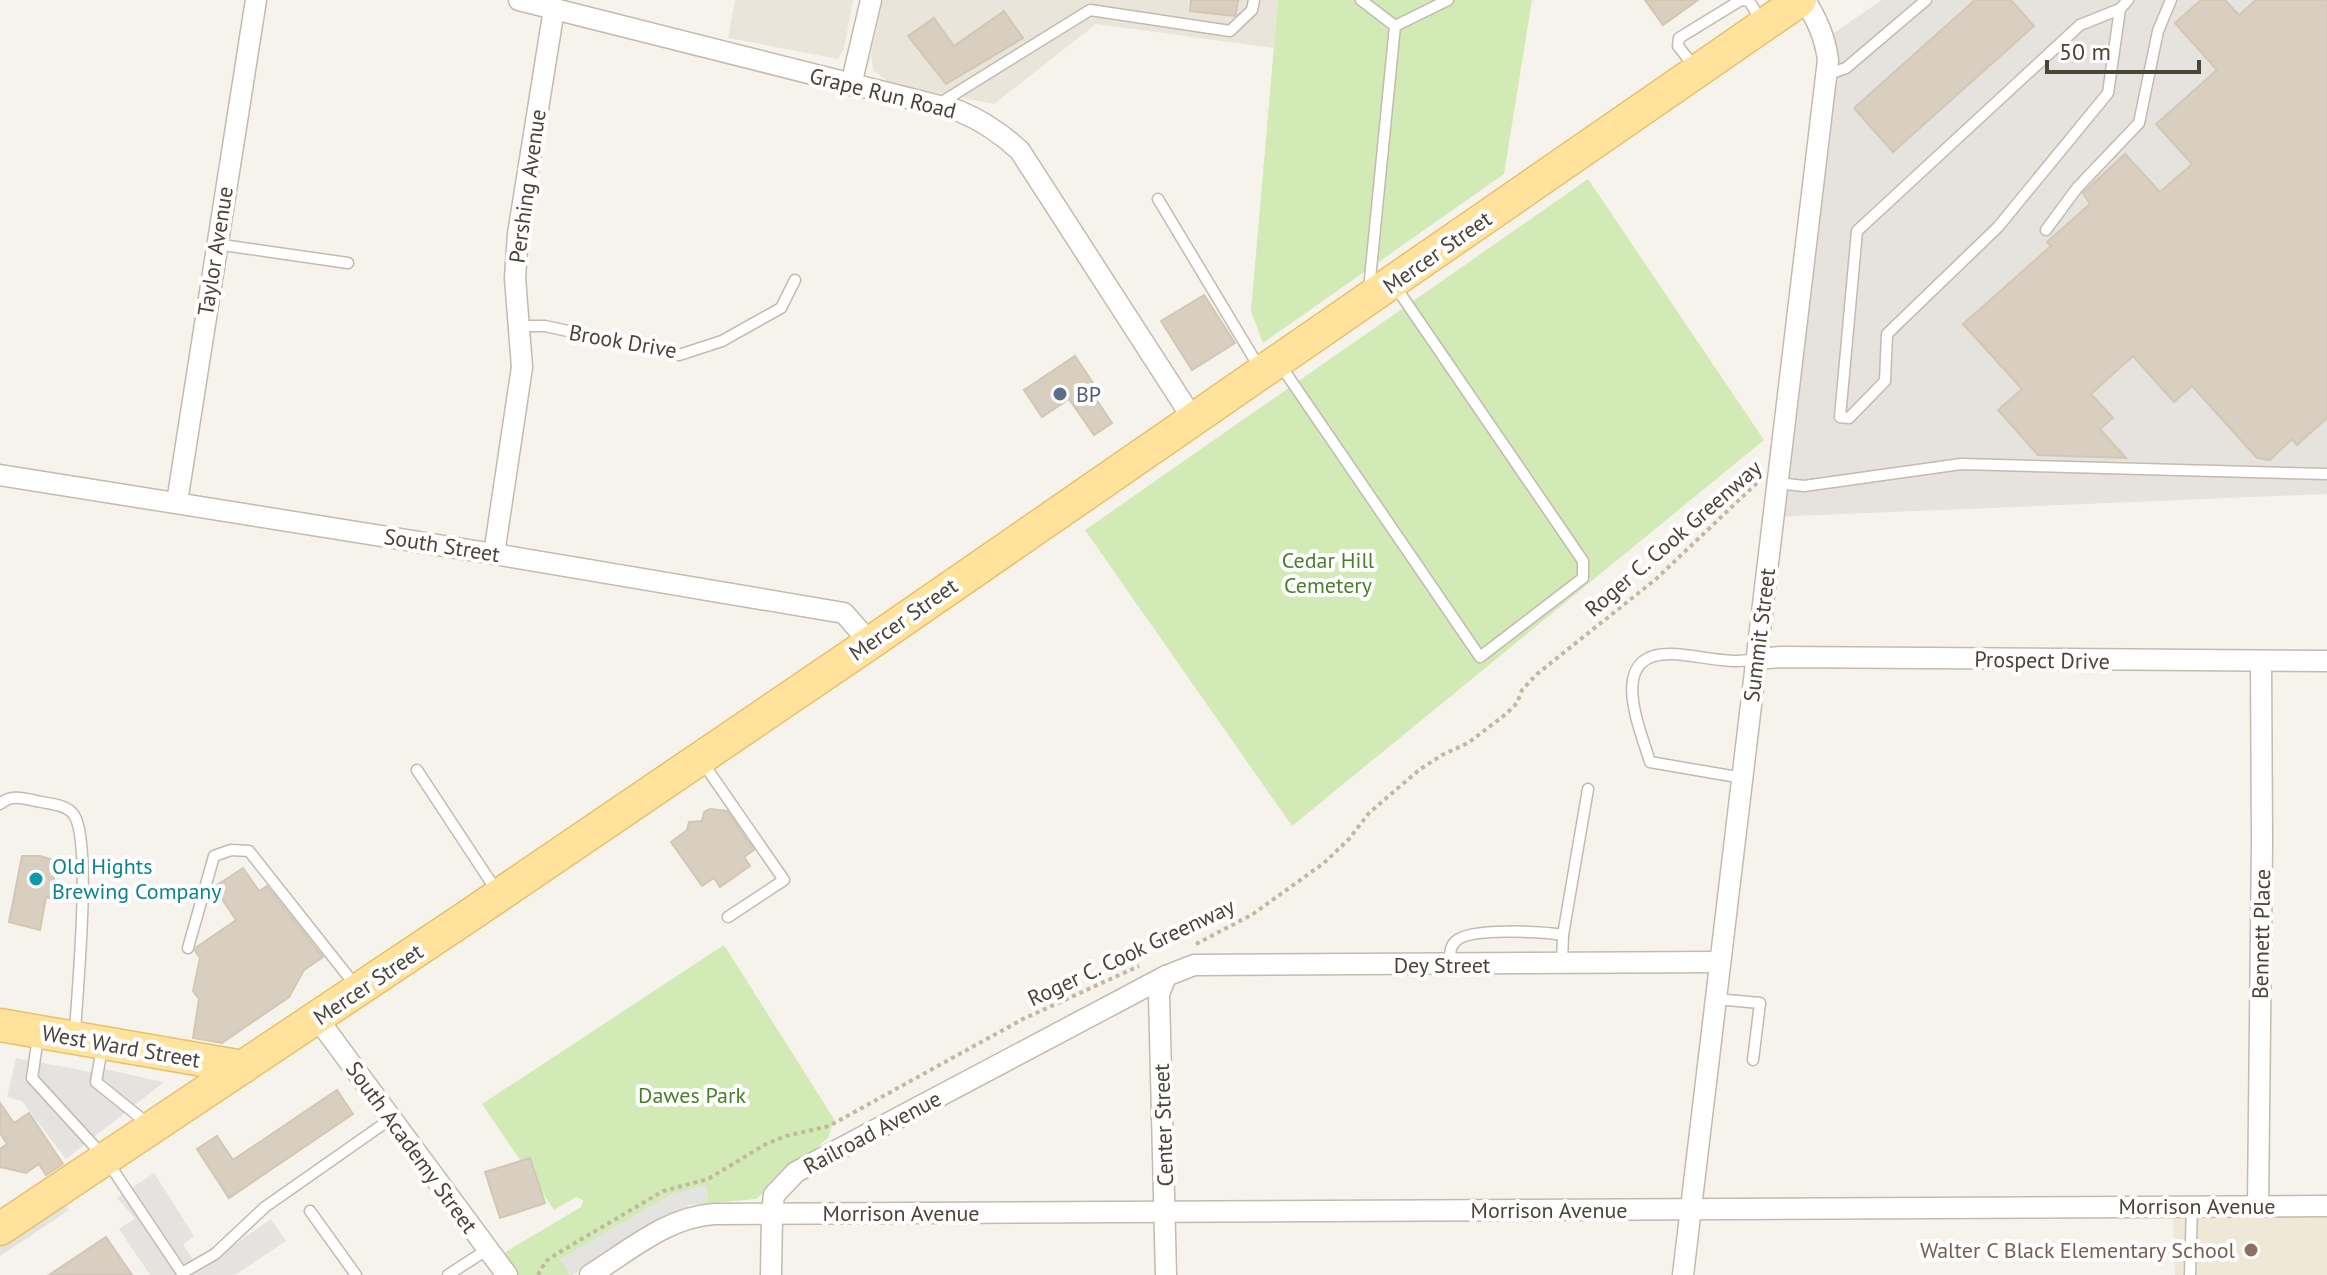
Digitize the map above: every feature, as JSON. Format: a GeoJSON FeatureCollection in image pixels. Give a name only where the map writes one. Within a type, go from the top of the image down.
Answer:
{"type":"FeatureCollection","features":[{"type":"Feature","properties":{"kind":"main road","name":"Mercer Street"},"geometry":{"type":"LineString","coordinates":[[0,1229],[870,643],[1803,0]]}},
{"type":"Feature","properties":{"kind":"main road","name":"West Ward Street"},"geometry":{"type":"LineString","coordinates":[[0,1025],[243,1067]]}},
{"type":"Feature","properties":{"kind":"street","name":"Taylor Avenue"},"geometry":{"type":"LineString","coordinates":[[177,502],[256,0]]}},
{"type":"Feature","properties":{"kind":"street","name":"Grape Run Road"},"geometry":{"type":"LineString","coordinates":[[519,0],[937,105],[980,119],[1020,151],[1193,419]]}},
{"type":"Feature","properties":{"kind":"street"},"geometry":{"type":"LineString","coordinates":[[851,85],[871,0]]}},
{"type":"Feature","properties":{"kind":"street","name":"Summit Street"},"geometry":{"type":"LineString","coordinates":[[1683,1275],[1828,60],[1825,40],[1803,0]]}},
{"type":"Feature","properties":{"kind":"street","name":"Pershing Avenue"},"geometry":{"type":"LineString","coordinates":[[494,554],[522,367],[515,278],[518,234],[554,9]]}},
{"type":"Feature","properties":{"kind":"street","name":"South Street"},"geometry":{"type":"LineString","coordinates":[[0,475],[844,613],[870,643]]}},
{"type":"Feature","properties":{"kind":"street","name":"Prospect Drive"},"geometry":{"type":"LineString","coordinates":[[1757,659],[2327,661]]}},
{"type":"Feature","properties":{"kind":"street","name":"Bennett Place"},"geometry":{"type":"LineString","coordinates":[[2258,1206],[2261,662]]}},
{"type":"Feature","properties":{"kind":"street","name":"Dey Street"},"geometry":{"type":"LineString","coordinates":[[1166,976],[1194,965],[1720,962]]}},
{"type":"Feature","properties":{"kind":"street","name":"Center Street"},"geometry":{"type":"LineString","coordinates":[[1166,976],[1159,994],[1166,1275]]}},
{"type":"Feature","properties":{"kind":"street","name":"Railroad Avenue"},"geometry":{"type":"LineString","coordinates":[[772,1213],[774,1195],[796,1172],[1166,976]]}},
{"type":"Feature","properties":{"kind":"street","name":"South Academy Street"},"geometry":{"type":"LineString","coordinates":[[317,1018],[507,1275]]}},
{"type":"Feature","properties":{"kind":"street","name":"Morrison Avenue"},"geometry":{"type":"LineString","coordinates":[[772,1213],[2327,1206]]}},
{"type":"Feature","properties":{"kind":"street"},"geometry":{"type":"LineString","coordinates":[[590,1275],[674,1222],[693,1215],[772,1213],[771,1275]]}},
{"type":"Feature","properties":{"kind":"lane"},"geometry":{"type":"LineString","coordinates":[[937,105],[1090,10],[1230,31],[1252,10],[1254,0]]}},
{"type":"Feature","properties":{"kind":"lane"},"geometry":{"type":"LineString","coordinates":[[1361,0],[1395,26]]}},
{"type":"Feature","properties":{"kind":"lane"},"geometry":{"type":"LineString","coordinates":[[1395,26],[1448,0]]}},
{"type":"Feature","properties":{"kind":"lane"},"geometry":{"type":"LineString","coordinates":[[1826,76],[1846,68],[1926,0]]}},
{"type":"Feature","properties":{"kind":"lane"},"geometry":{"type":"LineString","coordinates":[[2120,9],[2108,93],[1998,227],[1887,334],[1885,381],[1849,418],[1840,417],[1857,231],[2080,25],[2120,9],[2128,0]]}},
{"type":"Feature","properties":{"kind":"lane"},"geometry":{"type":"LineString","coordinates":[[2046,230],[2077,188],[2139,123],[2158,31],[2171,0]]}},
{"type":"Feature","properties":{"kind":"lane"},"geometry":{"type":"LineString","coordinates":[[1158,199],[1270,367],[1480,657],[1583,578],[1583,561],[1381,291],[1395,26]]}},
{"type":"Feature","properties":{"kind":"lane"},"geometry":{"type":"LineString","coordinates":[[216,244],[348,263]]}},
{"type":"Feature","properties":{"kind":"lane","name":"Brook Drive"},"geometry":{"type":"LineString","coordinates":[[519,326],[545,326],[679,355],[722,341],[781,308],[795,280]]}},
{"type":"Feature","properties":{"kind":"lane"},"geometry":{"type":"LineString","coordinates":[[1778,474],[1804,486],[1961,464],[2327,474]]}},
{"type":"Feature","properties":{"kind":"lane"},"geometry":{"type":"LineString","coordinates":[[1743,778],[1650,762],[1630,687],[1637,668],[1646,660],[1668,654],[1742,662],[1757,659]]}},
{"type":"Feature","properties":{"kind":"lane"},"geometry":{"type":"LineString","coordinates":[[699,758],[784,880],[728,917]]}},
{"type":"Feature","properties":{"kind":"lane"},"geometry":{"type":"LineString","coordinates":[[417,770],[499,895]]}},
{"type":"Feature","properties":{"kind":"lane"},"geometry":{"type":"LineString","coordinates":[[1562,964],[1563,935],[1588,789]]}},
{"type":"Feature","properties":{"kind":"lane"},"geometry":{"type":"LineString","coordinates":[[0,804],[6,798],[18,797],[62,807],[72,811],[80,826],[89,1040],[96,1082],[152,1127]]}},
{"type":"Feature","properties":{"kind":"lane"},"geometry":{"type":"LineString","coordinates":[[188,948],[214,856],[231,850],[249,851],[359,990]]}},
{"type":"Feature","properties":{"kind":"lane"},"geometry":{"type":"LineString","coordinates":[[1450,965],[1450,949],[1456,940],[1465,935],[1530,932],[1563,935]]}},
{"type":"Feature","properties":{"kind":"lane"},"geometry":{"type":"LineString","coordinates":[[1716,999],[1760,1003],[1753,1060]]}},
{"type":"Feature","properties":{"kind":"lane"},"geometry":{"type":"LineString","coordinates":[[39,1032],[32,1078],[105,1158],[182,1273],[215,1254],[265,1207],[392,1118]]}},
{"type":"Feature","properties":{"kind":"lane"},"geometry":{"type":"LineString","coordinates":[[2190,1275],[2192,1206]]}},
{"type":"Feature","properties":{"kind":"lane"},"geometry":{"type":"LineString","coordinates":[[310,1211],[356,1275]]}},
{"type":"Feature","properties":{"kind":"lane"},"geometry":{"type":"LineString","coordinates":[[448,1275],[488,1249]]}},
{"type":"Feature","properties":{"kind":"path","name":"Roger C. Cook Greenway"},"geometry":{"type":"LineString","coordinates":[[1194,945],[1253,914],[1324,863],[1349,839],[1369,813],[1419,770],[1468,743],[1506,714],[1537,674],[1656,579],[1749,489],[1778,474]]}},
{"type":"Feature","properties":{"kind":"path","name":"Roger C. Cook Greenway"},"geometry":{"type":"LineString","coordinates":[[538,1275],[546,1261],[663,1191],[719,1174],[766,1144],[786,1136],[829,1126],[1023,1019],[1147,963]]}},
{"type":"Feature","properties":{"kind":"shaded area"},"geometry":{"type":"Polygon","coordinates":[[[735,0],[853,0],[844,49],[838,59],[728,38],[735,0]]]}},
{"type":"Feature","properties":{"kind":"shaded area"},"geometry":{"type":"Polygon","coordinates":[[[883,0],[1278,0],[1274,48],[1096,24],[994,104],[891,84],[873,70],[871,54],[883,0]]]}},
{"type":"Feature","properties":{"kind":"shaded area"},"geometry":{"type":"Polygon","coordinates":[[[1882,0],[2327,0],[2327,494],[1773,517],[1828,37],[1882,0]]]}},
{"type":"Feature","properties":{"kind":"shaded area"},"geometry":{"type":"Polygon","coordinates":[[[16,1058],[102,1074],[104,1069],[164,1082],[66,1159],[22,1101],[7,1097],[16,1058]]]}},
{"type":"Feature","properties":{"kind":"shaded area"},"geometry":{"type":"Polygon","coordinates":[[[154,1173],[194,1236],[183,1245],[200,1269],[271,1219],[286,1241],[235,1275],[150,1275],[119,1229],[135,1218],[117,1198],[154,1173]]]}},
{"type":"Feature","properties":{"kind":"shaded area"},"geometry":{"type":"Polygon","coordinates":[[[707,1185],[708,1202],[689,1205],[671,1214],[569,1275],[560,1259],[671,1194],[707,1185]]]}},
{"type":"Feature","properties":{"kind":"shaded area"},"geometry":{"type":"Polygon","coordinates":[[[63,1202],[69,1210],[0,1256],[0,1243],[63,1202]]]}},
{"type":"Feature","properties":{"kind":"shaded area","name":"Walter C Black Elementary School"},"geometry":{"type":"Polygon","coordinates":[[[2173,1216],[2327,1216],[2327,1275],[2175,1275],[2173,1216]]]}},
{"type":"Feature","properties":{"kind":"green space"},"geometry":{"type":"Polygon","coordinates":[[[1278,0],[1532,0],[1504,174],[1263,343],[1251,311],[1278,0]]]}},
{"type":"Feature","properties":{"kind":"green space","name":"Cedar Hill Cemetery"},"geometry":{"type":"Polygon","coordinates":[[[1588,179],[1764,440],[1292,826],[1085,530],[1588,179]]]}},
{"type":"Feature","properties":{"kind":"green space","name":"Dawes Park"},"geometry":{"type":"Polygon","coordinates":[[[724,945],[834,1119],[828,1138],[756,1199],[689,1205],[572,1275],[518,1275],[502,1254],[581,1207],[583,1200],[576,1197],[554,1210],[482,1104],[724,945]]]}},
{"type":"Feature","properties":{"kind":"building"},"geometry":{"type":"Polygon","coordinates":[[[1191,0],[1238,0],[1236,14],[1190,11],[1191,0]]]}},
{"type":"Feature","properties":{"kind":"building"},"geometry":{"type":"Polygon","coordinates":[[[1645,0],[1698,0],[1663,25],[1645,0]]]}},
{"type":"Feature","properties":{"kind":"building"},"geometry":{"type":"Polygon","coordinates":[[[1975,0],[2011,0],[2034,26],[1893,152],[1854,108],[1975,0]]]}},
{"type":"Feature","properties":{"kind":"building"},"geometry":{"type":"Polygon","coordinates":[[[2201,0],[2225,0],[2239,15],[2256,0],[2327,0],[2327,418],[2297,445],[2292,439],[2270,460],[2257,458],[2192,386],[2174,402],[2133,356],[2091,394],[2113,418],[2100,429],[2126,458],[2038,455],[1998,410],[2022,389],[1963,324],[2051,246],[2047,242],[2090,204],[2083,193],[2125,154],[2160,192],[2192,164],[2156,124],[2217,70],[2175,23],[2201,0]]]}},
{"type":"Feature","properties":{"kind":"building"},"geometry":{"type":"Polygon","coordinates":[[[1004,11],[1023,38],[946,84],[908,36],[934,18],[954,46],[1004,11]]]}},
{"type":"Feature","properties":{"kind":"building"},"geometry":{"type":"Polygon","coordinates":[[[1204,295],[1235,343],[1192,370],[1161,321],[1204,295]]]}},
{"type":"Feature","properties":{"kind":"building","name":"BP"},"geometry":{"type":"Polygon","coordinates":[[[1075,356],[1093,383],[1088,387],[1112,423],[1094,435],[1069,399],[1042,417],[1024,390],[1075,356]]]}},
{"type":"Feature","properties":{"kind":"building"},"geometry":{"type":"Polygon","coordinates":[[[710,809],[727,811],[754,850],[744,857],[750,866],[720,887],[714,878],[702,886],[671,842],[687,830],[689,822],[702,821],[704,812],[710,809]]]}},
{"type":"Feature","properties":{"kind":"building","name":"Old Hights Brewing Company"},"geometry":{"type":"Polygon","coordinates":[[[22,856],[40,856],[57,861],[40,930],[9,922],[22,856]]]}},
{"type":"Feature","properties":{"kind":"building"},"geometry":{"type":"Polygon","coordinates":[[[243,868],[259,891],[267,886],[323,957],[304,970],[289,997],[222,1043],[193,1038],[199,999],[193,991],[200,958],[195,951],[236,920],[214,887],[243,868]]]}},
{"type":"Feature","properties":{"kind":"building"},"geometry":{"type":"Polygon","coordinates":[[[337,1090],[353,1114],[229,1198],[197,1149],[217,1136],[233,1160],[337,1090]]]}},
{"type":"Feature","properties":{"kind":"building"},"geometry":{"type":"Polygon","coordinates":[[[0,1103],[14,1123],[29,1113],[63,1164],[46,1175],[39,1164],[26,1173],[0,1167],[0,1149],[7,1144],[0,1133],[0,1103]]]}},
{"type":"Feature","properties":{"kind":"building"},"geometry":{"type":"Polygon","coordinates":[[[530,1158],[545,1203],[500,1218],[485,1172],[530,1158]]]}},
{"type":"Feature","properties":{"kind":"building"},"geometry":{"type":"Polygon","coordinates":[[[106,1237],[132,1275],[49,1275],[106,1237]]]}},
{"type":"Feature","properties":{"kind":"place","name":"BP"},"geometry":{"type":"Point","coordinates":[1060,394]}},
{"type":"Feature","properties":{"kind":"place","name":"Old Hights Brewing Company"},"geometry":{"type":"Point","coordinates":[36,879]}},
{"type":"Feature","properties":{"kind":"place","name":"Walter C Black Elementary School"},"geometry":{"type":"Point","coordinates":[2251,1250]}}]}
